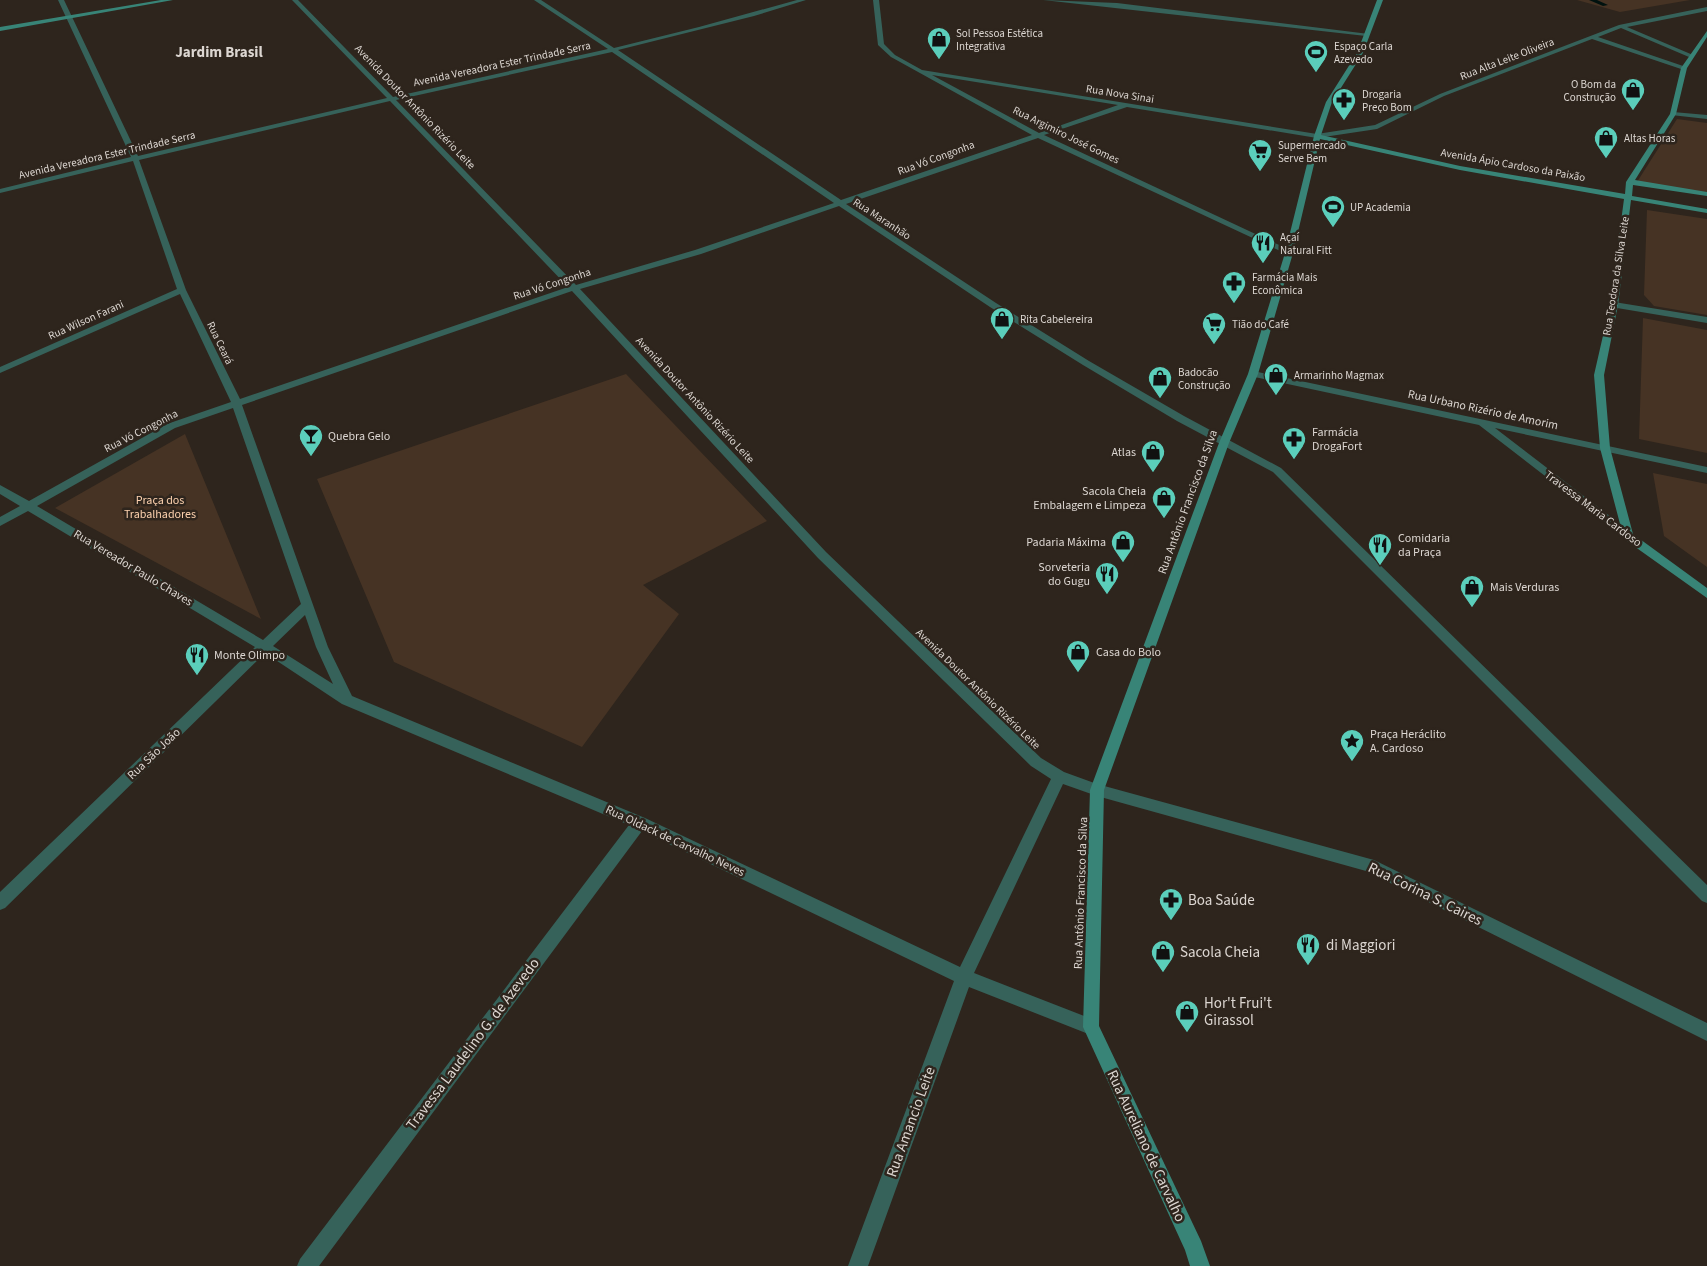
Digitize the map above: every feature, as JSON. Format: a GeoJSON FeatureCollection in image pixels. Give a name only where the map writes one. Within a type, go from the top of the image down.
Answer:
{"type":"FeatureCollection","features":[{"type":"Feature","properties":{"kind":"street","name":"Rua Ceará"},"geometry":{"type":"LineString","coordinates":[[61,0],[135,158],[182,290],[236,402],[322,647],[347,700]]}},
{"type":"Feature","properties":{"kind":"street"},"geometry":{"type":"LineString","coordinates":[[0,29],[170,0]]}},
{"type":"Feature","properties":{"kind":"street","name":"Avenida Doutor Antônio Rizério Leite"},"geometry":{"type":"LineString","coordinates":[[295,0],[574,288],[822,556],[1036,762],[1059,777],[1097,790]]}},
{"type":"Feature","properties":{"kind":"street","name":"Rua Maranhão"},"geometry":{"type":"LineString","coordinates":[[537,0],[615,50],[839,205],[1087,364],[1224,443]]}},
{"type":"Feature","properties":{"kind":"street","name":"Avenida Vereadora Ester Trindade Serra"},"geometry":{"type":"LineString","coordinates":[[0,191],[389,99],[721,25],[803,0]]}},
{"type":"Feature","properties":{"kind":"street","name":"Rua Argimiro José Gomes"},"geometry":{"type":"LineString","coordinates":[[876,0],[881,45],[893,56],[1036,134],[1289,252]]}},
{"type":"Feature","properties":{"kind":"street"},"geometry":{"type":"LineString","coordinates":[[1046,0],[1117,4],[1366,34]]}},
{"type":"Feature","properties":{"kind":"street","name":"Rua Antônio Francisco da Silva"},"geometry":{"type":"LineString","coordinates":[[1091,1028],[1097,790],[1224,443],[1254,374],[1289,252],[1317,136],[1329,102],[1360,53],[1380,0]]}},
{"type":"Feature","properties":{"kind":"street","name":"Rua Alta Leite Oliveira"},"geometry":{"type":"LineString","coordinates":[[1317,136],[1377,127],[1442,95],[1622,26],[1707,9]]}},
{"type":"Feature","properties":{"kind":"street"},"geometry":{"type":"LineString","coordinates":[[1622,26],[1691,56]]}},
{"type":"Feature","properties":{"kind":"street","name":"Rua Teodora da Silva Leite"},"geometry":{"type":"LineString","coordinates":[[1628,536],[1605,448],[1599,375],[1614,305],[1630,182],[1673,114],[1684,68],[1707,33]]}},
{"type":"Feature","properties":{"kind":"street"},"geometry":{"type":"LineString","coordinates":[[1592,37],[1684,68]]}},
{"type":"Feature","properties":{"kind":"street","name":"Rua Nova Sinai"},"geometry":{"type":"LineString","coordinates":[[920,71],[1317,136]]}},
{"type":"Feature","properties":{"kind":"street","name":"Rua Vó Congonha"},"geometry":{"type":"LineString","coordinates":[[0,522],[28,504],[171,426],[236,402],[574,288],[698,252],[839,205],[1036,134],[1126,105]]}},
{"type":"Feature","properties":{"kind":"street"},"geometry":{"type":"LineString","coordinates":[[1673,114],[1707,117]]}},
{"type":"Feature","properties":{"kind":"street","name":"Avenida Ápio Cardoso da Paixão"},"geometry":{"type":"LineString","coordinates":[[1317,136],[1460,168],[1707,211]]}},
{"type":"Feature","properties":{"kind":"street"},"geometry":{"type":"LineString","coordinates":[[1630,182],[1707,194]]}},
{"type":"Feature","properties":{"kind":"street","name":"Rua Wilson Farani"},"geometry":{"type":"LineString","coordinates":[[0,370],[182,290]]}},
{"type":"Feature","properties":{"kind":"street"},"geometry":{"type":"LineString","coordinates":[[1614,305],[1707,320]]}},
{"type":"Feature","properties":{"kind":"street","name":"Rua Urbano Rizério de Amorim"},"geometry":{"type":"LineString","coordinates":[[1254,374],[1707,470]]}},
{"type":"Feature","properties":{"kind":"street","name":"Travessa Maria Cardoso"},"geometry":{"type":"LineString","coordinates":[[1480,422],[1707,594]]}},
{"type":"Feature","properties":{"kind":"street"},"geometry":{"type":"LineString","coordinates":[[1224,443],[1277,470],[1707,896]]}},
{"type":"Feature","properties":{"kind":"street","name":"Rua Vereador Paulo Chaves"},"geometry":{"type":"LineString","coordinates":[[0,489],[28,504],[264,647]]}},
{"type":"Feature","properties":{"kind":"street","name":"Rua São João"},"geometry":{"type":"LineString","coordinates":[[0,903],[307,605]]}},
{"type":"Feature","properties":{"kind":"street","name":"Rua Oldack de Carvalho Neves"},"geometry":{"type":"LineString","coordinates":[[264,647],[347,700],[640,823],[964,977],[1091,1028]]}},
{"type":"Feature","properties":{"kind":"street","name":"Rua Amancio Leite"},"geometry":{"type":"LineString","coordinates":[[858,1266],[964,977],[1059,777]]}},
{"type":"Feature","properties":{"kind":"street","name":"Rua Corina S. Caires"},"geometry":{"type":"LineString","coordinates":[[1097,790],[1369,865],[1707,1032]]}},
{"type":"Feature","properties":{"kind":"street","name":"Travessa Laudelino G. de Azevedo"},"geometry":{"type":"LineString","coordinates":[[307,1266],[640,823]]}},
{"type":"Feature","properties":{"kind":"street","name":"Rua Aureliano de Carvalho"},"geometry":{"type":"LineString","coordinates":[[1091,1028],[1194,1248],[1200,1266]]}},
{"type":"Feature","properties":{"kind":"green space"},"geometry":{"type":"Polygon","coordinates":[[[1577,0],[1690,0],[1620,12],[1577,0]]]}},
{"type":"Feature","properties":{"kind":"green space"},"geometry":{"type":"Polygon","coordinates":[[[1677,119],[1707,123],[1707,193],[1637,182],[1677,119]]]}},
{"type":"Feature","properties":{"kind":"green space"},"geometry":{"type":"Polygon","coordinates":[[[1647,210],[1707,219],[1707,315],[1654,306],[1644,295],[1647,210]]]}},
{"type":"Feature","properties":{"kind":"green space"},"geometry":{"type":"Polygon","coordinates":[[[1643,318],[1707,330],[1707,453],[1639,439],[1643,318]]]}},
{"type":"Feature","properties":{"kind":"green space"},"geometry":{"type":"Polygon","coordinates":[[[626,374],[767,521],[643,585],[679,614],[582,747],[394,662],[317,479],[626,374]]]}},
{"type":"Feature","properties":{"kind":"green space","name":"Praça dos Trabalhadores"},"geometry":{"type":"Polygon","coordinates":[[[185,434],[261,619],[55,508],[185,434]]]}},
{"type":"Feature","properties":{"kind":"green space"},"geometry":{"type":"Polygon","coordinates":[[[1653,473],[1707,484],[1707,567],[1664,536],[1653,473]]]}},
{"type":"Feature","properties":{"kind":"waterway"},"geometry":{"type":"LineString","coordinates":[[1592,0],[1605,5]]}},
{"type":"Feature","properties":{"kind":"place","name":"Sol Pessoa Estética Integrativa"},"geometry":{"type":"Point","coordinates":[939,60]}},
{"type":"Feature","properties":{"kind":"place","name":"Espaço Carla Azevedo"},"geometry":{"type":"Point","coordinates":[1316,73]}},
{"type":"Feature","properties":{"kind":"place","name":"O Bom da Construção"},"geometry":{"type":"Point","coordinates":[1633,111]}},
{"type":"Feature","properties":{"kind":"place","name":"Drogaria Preço Bom"},"geometry":{"type":"Point","coordinates":[1344,121]}},
{"type":"Feature","properties":{"kind":"place","name":"Altas Horas"},"geometry":{"type":"Point","coordinates":[1606,159]}},
{"type":"Feature","properties":{"kind":"place","name":"Supermercado Serve Bem"},"geometry":{"type":"Point","coordinates":[1260,172]}},
{"type":"Feature","properties":{"kind":"place","name":"UP Academia"},"geometry":{"type":"Point","coordinates":[1333,228]}},
{"type":"Feature","properties":{"kind":"place","name":"Açaí Natural Fitt"},"geometry":{"type":"Point","coordinates":[1263,264]}},
{"type":"Feature","properties":{"kind":"place","name":"Farmácia Mais Econômica"},"geometry":{"type":"Point","coordinates":[1234,304]}},
{"type":"Feature","properties":{"kind":"place","name":"Rita Cabelereira"},"geometry":{"type":"Point","coordinates":[1002,340]}},
{"type":"Feature","properties":{"kind":"place","name":"Tião do Café"},"geometry":{"type":"Point","coordinates":[1214,345]}},
{"type":"Feature","properties":{"kind":"place","name":"Armarinho Magmax"},"geometry":{"type":"Point","coordinates":[1276,396]}},
{"type":"Feature","properties":{"kind":"place","name":"Badocão Construção"},"geometry":{"type":"Point","coordinates":[1160,399]}},
{"type":"Feature","properties":{"kind":"place","name":"Quebra Gelo"},"geometry":{"type":"Point","coordinates":[311,457]}},
{"type":"Feature","properties":{"kind":"place","name":"Farmácia DrogaFort"},"geometry":{"type":"Point","coordinates":[1294,460]}},
{"type":"Feature","properties":{"kind":"place","name":"Atlas"},"geometry":{"type":"Point","coordinates":[1153,473]}},
{"type":"Feature","properties":{"kind":"place","name":"Sacola Cheia Embalagem e Limpeza"},"geometry":{"type":"Point","coordinates":[1164,519]}},
{"type":"Feature","properties":{"kind":"place","name":"Padaria Máxima"},"geometry":{"type":"Point","coordinates":[1123,563]}},
{"type":"Feature","properties":{"kind":"place","name":"Comidaria da Praça"},"geometry":{"type":"Point","coordinates":[1380,566]}},
{"type":"Feature","properties":{"kind":"place","name":"Sorveteria do Gugu"},"geometry":{"type":"Point","coordinates":[1107,595]}},
{"type":"Feature","properties":{"kind":"place","name":"Mais Verduras"},"geometry":{"type":"Point","coordinates":[1472,608]}},
{"type":"Feature","properties":{"kind":"place","name":"Casa do Bolo"},"geometry":{"type":"Point","coordinates":[1078,673]}},
{"type":"Feature","properties":{"kind":"place","name":"Monte Olimpo"},"geometry":{"type":"Point","coordinates":[197,676]}},
{"type":"Feature","properties":{"kind":"place","name":"Praça Heráclito A. Cardoso"},"geometry":{"type":"Point","coordinates":[1352,762]}},
{"type":"Feature","properties":{"kind":"place","name":"Boa Saúde"},"geometry":{"type":"Point","coordinates":[1171,921]}},
{"type":"Feature","properties":{"kind":"place","name":"di Maggiori"},"geometry":{"type":"Point","coordinates":[1308,966]}},
{"type":"Feature","properties":{"kind":"place","name":"Sacola Cheia"},"geometry":{"type":"Point","coordinates":[1163,973]}},
{"type":"Feature","properties":{"kind":"place","name":"Hor't Frui't Girassol"},"geometry":{"type":"Point","coordinates":[1187,1033]}},
{"type":"Feature","properties":{"kind":"district","name":"Jardim Brasil"},"geometry":{"type":"Point","coordinates":[219,52]}}]}
